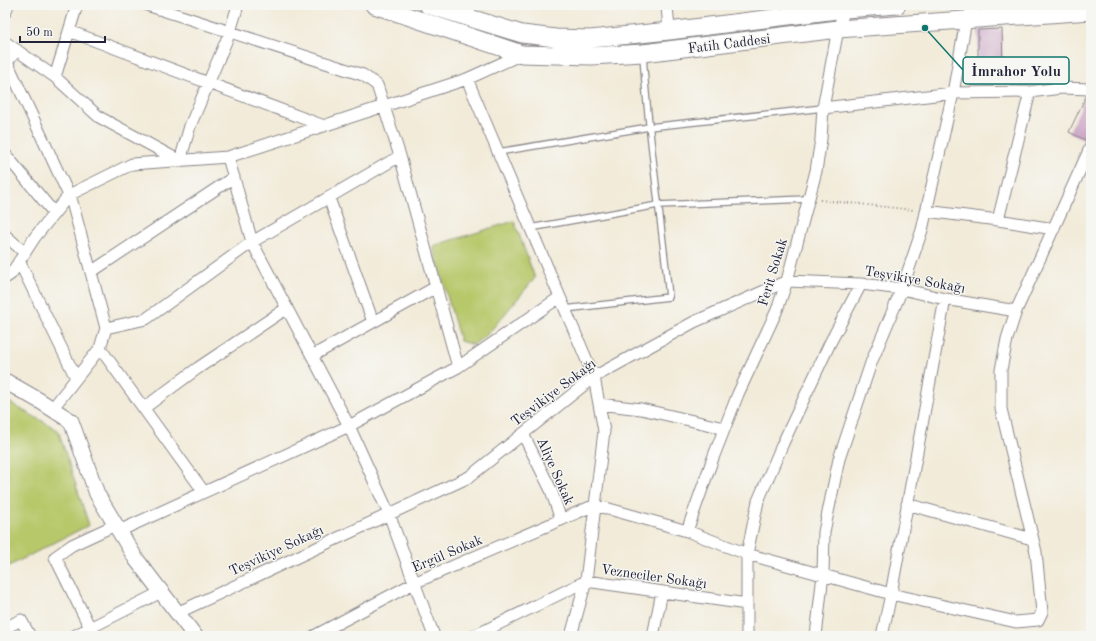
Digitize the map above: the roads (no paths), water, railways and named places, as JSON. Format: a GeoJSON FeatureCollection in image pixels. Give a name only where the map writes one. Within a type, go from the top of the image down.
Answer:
{"type":"FeatureCollection","features":[{"type":"Feature","properties":{"kind":"main road","name":"Fatih Caddesi"},"geometry":{"type":"LineString","coordinates":[[374,5],[522,54],[591,56],[643,53],[838,30],[1091,11]]}},
{"type":"Feature","properties":{"kind":"main road"},"geometry":{"type":"LineString","coordinates":[[433,6],[522,34],[556,38],[590,38],[750,22],[827,9],[897,5]]}},
{"type":"Feature","properties":{"kind":"main road"},"geometry":{"type":"LineString","coordinates":[[750,22],[752,40]]}},
{"type":"Feature","properties":{"kind":"street"},"geometry":{"type":"LineString","coordinates":[[5,13],[8,5]]}},
{"type":"Feature","properties":{"kind":"street"},"geometry":{"type":"LineString","coordinates":[[55,77],[77,5]]}},
{"type":"Feature","properties":{"kind":"street"},"geometry":{"type":"LineString","coordinates":[[147,5],[363,75],[377,85],[400,156],[458,367]]}},
{"type":"Feature","properties":{"kind":"street"},"geometry":{"type":"LineString","coordinates":[[180,161],[190,126],[230,32],[238,5]]}},
{"type":"Feature","properties":{"kind":"street"},"geometry":{"type":"LineString","coordinates":[[666,5],[668,31]]}},
{"type":"Feature","properties":{"kind":"street"},"geometry":{"type":"LineString","coordinates":[[816,636],[823,574],[824,532],[839,459],[871,363],[902,289],[922,230],[953,94],[966,20],[976,5]]}},
{"type":"Feature","properties":{"kind":"street","name":"Ferit Sokak"},"geometry":{"type":"LineString","coordinates":[[687,531],[724,428],[777,310],[787,281],[816,171],[821,139],[823,108],[838,30],[845,9]]}},
{"type":"Feature","properties":{"kind":"street"},"geometry":{"type":"LineString","coordinates":[[69,31],[324,126]]}},
{"type":"Feature","properties":{"kind":"street"},"geometry":{"type":"LineString","coordinates":[[5,42],[55,77],[99,117],[180,161]]}},
{"type":"Feature","properties":{"kind":"street"},"geometry":{"type":"LineString","coordinates":[[17,50],[6,63],[72,202],[106,328],[100,348],[52,409]]}},
{"type":"Feature","properties":{"kind":"street"},"geometry":{"type":"LineString","coordinates":[[5,278],[11,274],[35,237],[69,195],[132,164],[228,157],[467,80],[522,54]]}},
{"type":"Feature","properties":{"kind":"street"},"geometry":{"type":"LineString","coordinates":[[467,80],[594,377],[604,431],[586,582],[571,636]]}},
{"type":"Feature","properties":{"kind":"street"},"geometry":{"type":"LineString","coordinates":[[823,108],[953,94],[1030,92],[1061,88],[1091,89]]}},
{"type":"Feature","properties":{"kind":"street"},"geometry":{"type":"LineString","coordinates":[[998,220],[1030,92]]}},
{"type":"Feature","properties":{"kind":"street"},"geometry":{"type":"LineString","coordinates":[[595,505],[687,531],[748,554],[891,594],[1016,622],[1038,620],[1042,612],[1036,552],[1001,409],[1001,370],[1006,339],[1016,311],[1091,146]]}},
{"type":"Feature","properties":{"kind":"street"},"geometry":{"type":"LineString","coordinates":[[5,154],[54,213]]}},
{"type":"Feature","properties":{"kind":"street"},"geometry":{"type":"LineString","coordinates":[[106,328],[146,319],[252,242],[400,156]]}},
{"type":"Feature","properties":{"kind":"street"},"geometry":{"type":"LineString","coordinates":[[228,157],[252,242],[349,426],[389,514],[434,636]]}},
{"type":"Feature","properties":{"kind":"street"},"geometry":{"type":"LineString","coordinates":[[91,272],[234,177]]}},
{"type":"Feature","properties":{"kind":"street"},"geometry":{"type":"LineString","coordinates":[[329,198],[374,322]]}},
{"type":"Feature","properties":{"kind":"street"},"geometry":{"type":"LineString","coordinates":[[926,211],[1054,229]]}},
{"type":"Feature","properties":{"kind":"street"},"geometry":{"type":"LineString","coordinates":[[5,235],[22,257],[76,378]]}},
{"type":"Feature","properties":{"kind":"street","name":"Teşvikiye Sokağı"},"geometry":{"type":"LineString","coordinates":[[177,613],[470,477],[594,377],[694,322],[787,281],[861,284],[902,289],[945,299],[1016,311]]}},
{"type":"Feature","properties":{"kind":"street"},"geometry":{"type":"LineString","coordinates":[[747,636],[748,554],[758,501],[783,442],[827,350],[861,284]]}},
{"type":"Feature","properties":{"kind":"street"},"geometry":{"type":"LineString","coordinates":[[312,356],[436,287]]}},
{"type":"Feature","properties":{"kind":"street"},"geometry":{"type":"LineString","coordinates":[[92,632],[55,557],[72,545],[204,492],[349,426],[458,367],[560,297]]}},
{"type":"Feature","properties":{"kind":"street"},"geometry":{"type":"LineString","coordinates":[[882,636],[945,299]]}},
{"type":"Feature","properties":{"kind":"street"},"geometry":{"type":"LineString","coordinates":[[144,408],[198,368],[287,308]]}},
{"type":"Feature","properties":{"kind":"street"},"geometry":{"type":"LineString","coordinates":[[100,348],[204,492]]}},
{"type":"Feature","properties":{"kind":"street"},"geometry":{"type":"LineString","coordinates":[[5,381],[70,421],[97,494],[136,559],[195,636]]}},
{"type":"Feature","properties":{"kind":"street"},"geometry":{"type":"LineString","coordinates":[[599,404],[641,409],[724,428]]}},
{"type":"Feature","properties":{"kind":"street","name":"Aliye Sokak"},"geometry":{"type":"LineString","coordinates":[[523,434],[551,490],[561,520]]}},
{"type":"Feature","properties":{"kind":"street"},"geometry":{"type":"LineString","coordinates":[[907,504],[1032,539]]}},
{"type":"Feature","properties":{"kind":"street","name":"Ergül Sokak"},"geometry":{"type":"LineString","coordinates":[[314,636],[414,583],[595,505]]}},
{"type":"Feature","properties":{"kind":"street","name":"Vezneciler Sokağı"},"geometry":{"type":"LineString","coordinates":[[474,636],[586,582],[747,604]]}},
{"type":"Feature","properties":{"kind":"street"},"geometry":{"type":"LineString","coordinates":[[74,636],[92,632],[161,592]]}},
{"type":"Feature","properties":{"kind":"street"},"geometry":{"type":"LineString","coordinates":[[653,636],[662,592]]}},
{"type":"Feature","properties":{"kind":"street"},"geometry":{"type":"LineString","coordinates":[[5,628],[21,620],[30,636]]}},
{"type":"Feature","properties":{"kind":"lane"},"geometry":{"type":"LineString","coordinates":[[565,309],[669,297],[649,127],[643,53]]}},
{"type":"Feature","properties":{"kind":"lane"},"geometry":{"type":"LineString","coordinates":[[498,152],[649,127],[823,108]]}},
{"type":"Feature","properties":{"kind":"lane"},"geometry":{"type":"LineString","coordinates":[[530,228],[658,204],[808,199]]}},
{"type":"Feature","properties":{"kind":"place","name":"İmrahor Yolu"},"geometry":{"type":"Point","coordinates":[925,28]}}]}
